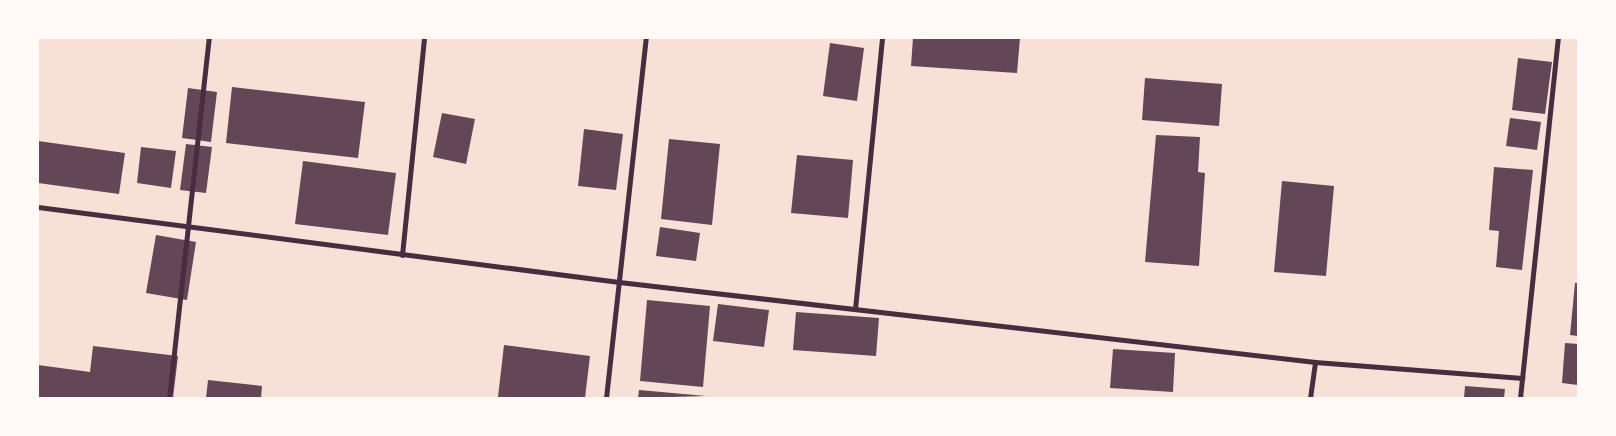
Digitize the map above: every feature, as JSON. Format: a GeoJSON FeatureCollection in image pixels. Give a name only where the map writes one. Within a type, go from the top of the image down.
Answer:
{"type":"FeatureCollection","features":[{"type":"Feature","properties":{"kind":"street"},"geometry":{"type":"LineString","coordinates":[[169,398],[185,228],[209,38]]}},
{"type":"Feature","properties":{"kind":"street"},"geometry":{"type":"LineString","coordinates":[[402,255],[424,38]]}},
{"type":"Feature","properties":{"kind":"street"},"geometry":{"type":"LineString","coordinates":[[606,398],[646,38]]}},
{"type":"Feature","properties":{"kind":"street"},"geometry":{"type":"LineString","coordinates":[[855,309],[882,38]]}},
{"type":"Feature","properties":{"kind":"street"},"geometry":{"type":"LineString","coordinates":[[1520,398],[1558,38]]}},
{"type":"Feature","properties":{"kind":"street"},"geometry":{"type":"LineString","coordinates":[[38,207],[185,228],[619,282],[1315,362],[1522,378]]}},
{"type":"Feature","properties":{"kind":"street"},"geometry":{"type":"LineString","coordinates":[[1310,398],[1315,362]]}},
{"type":"Feature","properties":{"kind":"building"},"geometry":{"type":"Polygon","coordinates":[[[913,38],[1020,38],[1017,73],[911,66],[913,38]]]}},
{"type":"Feature","properties":{"kind":"building"},"geometry":{"type":"Polygon","coordinates":[[[830,43],[864,48],[857,101],[823,96],[830,43]]]}},
{"type":"Feature","properties":{"kind":"building"},"geometry":{"type":"Polygon","coordinates":[[[1518,58],[1552,62],[1545,114],[1512,110],[1518,58]]]}},
{"type":"Feature","properties":{"kind":"building"},"geometry":{"type":"Polygon","coordinates":[[[1145,78],[1222,84],[1219,126],[1142,120],[1145,78]]]}},
{"type":"Feature","properties":{"kind":"building"},"geometry":{"type":"Polygon","coordinates":[[[232,87],[365,102],[358,158],[226,143],[232,87]]]}},
{"type":"Feature","properties":{"kind":"building"},"geometry":{"type":"Polygon","coordinates":[[[188,88],[217,92],[211,142],[182,138],[188,88]]]}},
{"type":"Feature","properties":{"kind":"building"},"geometry":{"type":"Polygon","coordinates":[[[442,113],[475,119],[466,164],[433,157],[442,113]]]}},
{"type":"Feature","properties":{"kind":"building"},"geometry":{"type":"Polygon","coordinates":[[[1510,118],[1541,122],[1537,150],[1506,146],[1510,118]]]}},
{"type":"Feature","properties":{"kind":"building"},"geometry":{"type":"Polygon","coordinates":[[[584,129],[623,134],[616,190],[578,186],[584,129]]]}},
{"type":"Feature","properties":{"kind":"building"},"geometry":{"type":"Polygon","coordinates":[[[1156,135],[1200,137],[1198,172],[1205,173],[1199,266],[1145,262],[1156,135]]]}},
{"type":"Feature","properties":{"kind":"building"},"geometry":{"type":"Polygon","coordinates":[[[669,139],[720,144],[712,225],[661,219],[669,139]]]}},
{"type":"Feature","properties":{"kind":"building"},"geometry":{"type":"Polygon","coordinates":[[[38,141],[125,153],[119,194],[38,183],[38,141]]]}},
{"type":"Feature","properties":{"kind":"building"},"geometry":{"type":"Polygon","coordinates":[[[186,144],[212,147],[206,193],[180,190],[186,144]]]}},
{"type":"Feature","properties":{"kind":"building"},"geometry":{"type":"Polygon","coordinates":[[[141,147],[176,151],[171,188],[137,183],[141,147]]]}},
{"type":"Feature","properties":{"kind":"building"},"geometry":{"type":"Polygon","coordinates":[[[797,155],[853,160],[848,218],[791,213],[797,155]]]}},
{"type":"Feature","properties":{"kind":"building"},"geometry":{"type":"Polygon","coordinates":[[[303,161],[396,173],[388,235],[295,224],[303,161]]]}},
{"type":"Feature","properties":{"kind":"building"},"geometry":{"type":"Polygon","coordinates":[[[1494,167],[1533,170],[1522,270],[1496,267],[1499,231],[1489,230],[1494,167]]]}},
{"type":"Feature","properties":{"kind":"building"},"geometry":{"type":"Polygon","coordinates":[[[1282,181],[1334,186],[1326,276],[1274,272],[1282,181]]]}},
{"type":"Feature","properties":{"kind":"building"},"geometry":{"type":"Polygon","coordinates":[[[660,227],[700,233],[696,261],[656,256],[660,227]]]}},
{"type":"Feature","properties":{"kind":"building"},"geometry":{"type":"Polygon","coordinates":[[[156,235],[196,242],[187,300],[146,293],[156,235]]]}},
{"type":"Feature","properties":{"kind":"building"},"geometry":{"type":"Polygon","coordinates":[[[1575,283],[1578,283],[1578,336],[1570,335],[1575,283]]]}},
{"type":"Feature","properties":{"kind":"building"},"geometry":{"type":"Polygon","coordinates":[[[647,300],[710,306],[703,387],[640,381],[647,300]]]}},
{"type":"Feature","properties":{"kind":"building"},"geometry":{"type":"Polygon","coordinates":[[[718,304],[769,310],[764,347],[713,341],[718,304]]]}},
{"type":"Feature","properties":{"kind":"building"},"geometry":{"type":"Polygon","coordinates":[[[796,312],[879,318],[876,356],[793,350],[796,312]]]}},
{"type":"Feature","properties":{"kind":"building"},"geometry":{"type":"Polygon","coordinates":[[[1565,343],[1578,344],[1578,385],[1562,383],[1565,343]]]}},
{"type":"Feature","properties":{"kind":"building"},"geometry":{"type":"Polygon","coordinates":[[[504,345],[590,356],[585,398],[498,397],[504,345]]]}},
{"type":"Feature","properties":{"kind":"building"},"geometry":{"type":"Polygon","coordinates":[[[93,346],[178,356],[173,398],[38,398],[38,365],[90,372],[93,346]]]}},
{"type":"Feature","properties":{"kind":"building"},"geometry":{"type":"Polygon","coordinates":[[[1113,349],[1175,353],[1173,392],[1110,388],[1113,349]]]}},
{"type":"Feature","properties":{"kind":"building"},"geometry":{"type":"Polygon","coordinates":[[[208,380],[262,386],[261,398],[206,398],[208,380]]]}},
{"type":"Feature","properties":{"kind":"building"},"geometry":{"type":"Polygon","coordinates":[[[1465,386],[1505,389],[1504,398],[1464,398],[1465,386]]]}},
{"type":"Feature","properties":{"kind":"building"},"geometry":{"type":"Polygon","coordinates":[[[639,390],[706,396],[638,398],[639,390]]]}}]}
